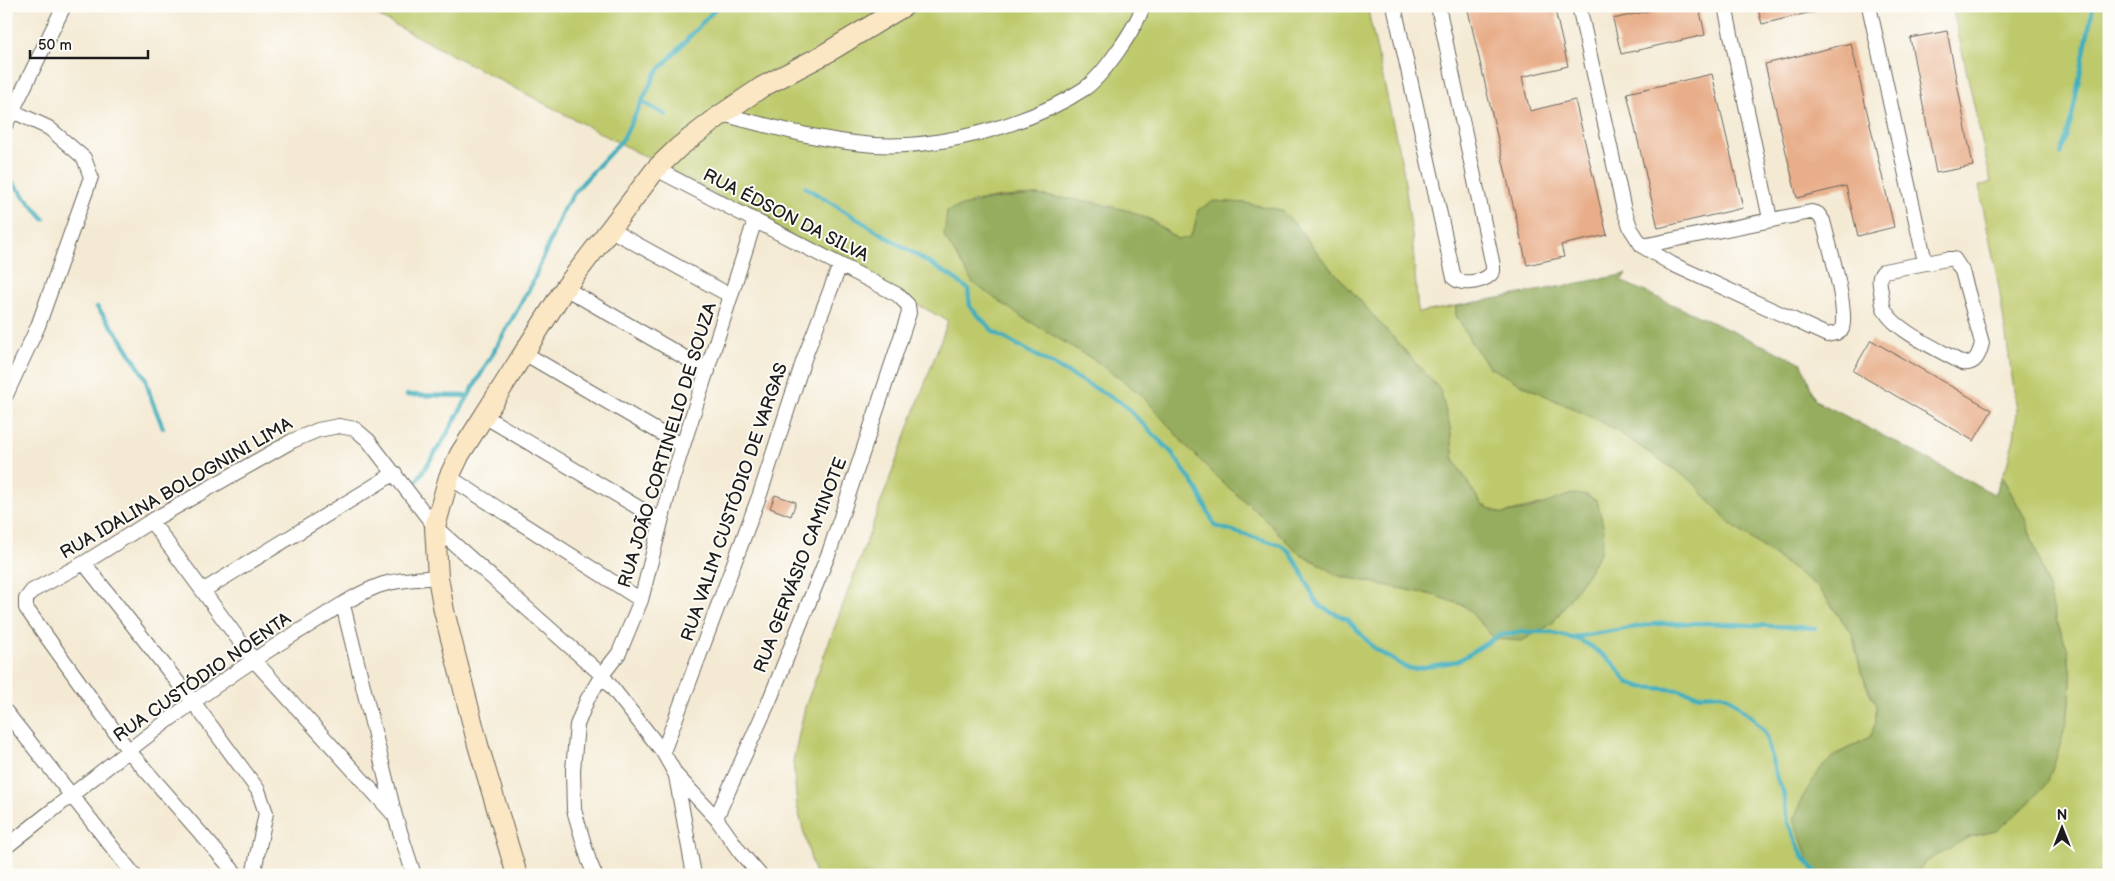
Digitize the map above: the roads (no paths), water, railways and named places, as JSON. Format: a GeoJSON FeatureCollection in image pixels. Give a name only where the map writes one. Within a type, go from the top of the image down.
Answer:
{"type":"FeatureCollection","features":[{"type":"Feature","properties":{"kind":"street"},"geometry":{"type":"LineString","coordinates":[[6,124],[9,109],[64,6]]}},
{"type":"Feature","properties":{"kind":"street"},"geometry":{"type":"LineString","coordinates":[[516,875],[478,745],[444,611],[438,577],[434,526],[449,477],[460,454],[566,288],[656,169],[679,147],[722,114],[762,87],[823,55],[904,6]]}},
{"type":"Feature","properties":{"kind":"street"},"geometry":{"type":"LineString","coordinates":[[722,114],[818,138],[876,145],[928,142],[985,131],[1036,116],[1086,88],[1119,51],[1143,6]]}},
{"type":"Feature","properties":{"kind":"street"},"geometry":{"type":"LineString","coordinates":[[1394,6],[1454,278],[1461,282],[1467,282],[1487,278],[1493,271],[1493,266],[1438,6]]}},
{"type":"Feature","properties":{"kind":"street"},"geometry":{"type":"LineString","coordinates":[[1579,6],[1624,210],[1631,229],[1642,246],[1672,264],[1827,335],[1842,329],[1845,319],[1823,221],[1818,214],[1810,212],[1642,246]]}},
{"type":"Feature","properties":{"kind":"street"},"geometry":{"type":"LineString","coordinates":[[1725,6],[1770,220]]}},
{"type":"Feature","properties":{"kind":"street"},"geometry":{"type":"LineString","coordinates":[[1869,6],[1925,262]]}},
{"type":"Feature","properties":{"kind":"street"},"geometry":{"type":"LineString","coordinates":[[6,395],[38,326],[91,177],[84,158],[49,128],[9,109]]}},
{"type":"Feature","properties":{"kind":"street","name":"RUA ÉDSON DA SILVA"},"geometry":{"type":"LineString","coordinates":[[656,169],[898,295]]}},
{"type":"Feature","properties":{"kind":"street","name":"RUA JOÃO CORTINELIO DE SOUZA"},"geometry":{"type":"LineString","coordinates":[[595,875],[574,810],[573,770],[577,725],[587,700],[619,652],[641,600],[683,446],[755,220]]}},
{"type":"Feature","properties":{"kind":"street"},"geometry":{"type":"LineString","coordinates":[[609,229],[731,296]]}},
{"type":"Feature","properties":{"kind":"street"},"geometry":{"type":"LineString","coordinates":[[1954,259],[1962,271],[1982,343],[1980,354],[1974,362],[1962,363],[1900,327],[1891,319],[1884,308],[1879,281],[1880,274],[1884,271],[1925,262],[1954,259]]}},
{"type":"Feature","properties":{"kind":"street","name":"RUA VALIM CUSTÓDIO DE VARGAS"},"geometry":{"type":"LineString","coordinates":[[663,752],[756,503],[804,359],[840,265]]}},
{"type":"Feature","properties":{"kind":"street"},"geometry":{"type":"LineString","coordinates":[[566,288],[708,371]]}},
{"type":"Feature","properties":{"kind":"street","name":"RUA GERVÁSIO CAMINOTE"},"geometry":{"type":"LineString","coordinates":[[716,818],[770,699],[830,550],[909,313],[908,305],[898,295]]}},
{"type":"Feature","properties":{"kind":"street"},"geometry":{"type":"LineString","coordinates":[[524,353],[683,446]]}},
{"type":"Feature","properties":{"kind":"street"},"geometry":{"type":"LineString","coordinates":[[484,416],[661,521]]}},
{"type":"Feature","properties":{"kind":"street","name":"RUA IDALINA BOLOGNINI LIMA"},"geometry":{"type":"LineString","coordinates":[[128,750],[26,608],[26,599],[32,591],[84,563],[152,521],[292,441],[318,430],[339,426],[354,429],[368,440],[434,526],[602,675],[663,752],[676,775]]}},
{"type":"Feature","properties":{"kind":"street"},"geometry":{"type":"LineString","coordinates":[[204,590],[395,473]]}},
{"type":"Feature","properties":{"kind":"street"},"geometry":{"type":"LineString","coordinates":[[449,477],[641,600]]}},
{"type":"Feature","properties":{"kind":"street"},"geometry":{"type":"LineString","coordinates":[[152,521],[253,659],[394,816]]}},
{"type":"Feature","properties":{"kind":"street"},"geometry":{"type":"LineString","coordinates":[[84,563],[194,703],[258,790],[266,813],[253,875]]}},
{"type":"Feature","properties":{"kind":"street","name":"RUA CUSTÓDIO NOENTA"},"geometry":{"type":"LineString","coordinates":[[6,846],[128,750],[253,659],[378,586],[396,581],[438,577]]}},
{"type":"Feature","properties":{"kind":"street"},"geometry":{"type":"LineString","coordinates":[[343,605],[394,816],[414,875]]}},
{"type":"Feature","properties":{"kind":"street"},"geometry":{"type":"LineString","coordinates":[[6,712],[134,875]]}},
{"type":"Feature","properties":{"kind":"street"},"geometry":{"type":"LineString","coordinates":[[128,750],[237,875]]}},
{"type":"Feature","properties":{"kind":"street"},"geometry":{"type":"LineString","coordinates":[[676,775],[716,818],[740,852],[760,875]]}},
{"type":"Feature","properties":{"kind":"street"},"geometry":{"type":"LineString","coordinates":[[676,775],[694,875]]}},
{"type":"Feature","properties":{"kind":"waterway"},"geometry":{"type":"LineString","coordinates":[[416,482],[444,439],[532,284],[563,210],[577,189],[623,139],[656,73],[718,6]]}},
{"type":"Feature","properties":{"kind":"waterway"},"geometry":{"type":"LineString","coordinates":[[2061,154],[2072,117],[2093,6]]}},
{"type":"Feature","properties":{"kind":"waterway"},"geometry":{"type":"LineString","coordinates":[[642,102],[666,115]]}},
{"type":"Feature","properties":{"kind":"waterway"},"geometry":{"type":"LineString","coordinates":[[6,175],[44,219]]}},
{"type":"Feature","properties":{"kind":"waterway"},"geometry":{"type":"LineString","coordinates":[[805,187],[954,278],[968,289],[970,307],[994,332],[1122,403],[1172,453],[1197,489],[1215,526],[1281,545],[1288,550],[1301,570],[1315,600],[1321,607],[1347,619],[1375,649],[1407,668],[1414,669],[1458,661],[1498,636],[1517,632],[1549,632],[1580,640],[1592,647],[1612,662],[1629,683],[1642,687],[1679,690],[1698,695],[1722,694],[1727,696],[1753,718],[1765,733],[1777,779],[1783,791],[1787,821],[1804,858],[1819,875]]}},
{"type":"Feature","properties":{"kind":"waterway"},"geometry":{"type":"LineString","coordinates":[[97,307],[120,337],[145,377],[163,428]]}},
{"type":"Feature","properties":{"kind":"waterway"},"geometry":{"type":"LineString","coordinates":[[407,395],[467,396]]}},
{"type":"Feature","properties":{"kind":"waterway"},"geometry":{"type":"LineString","coordinates":[[1575,637],[1654,624],[1704,623],[1815,628]]}}]}
